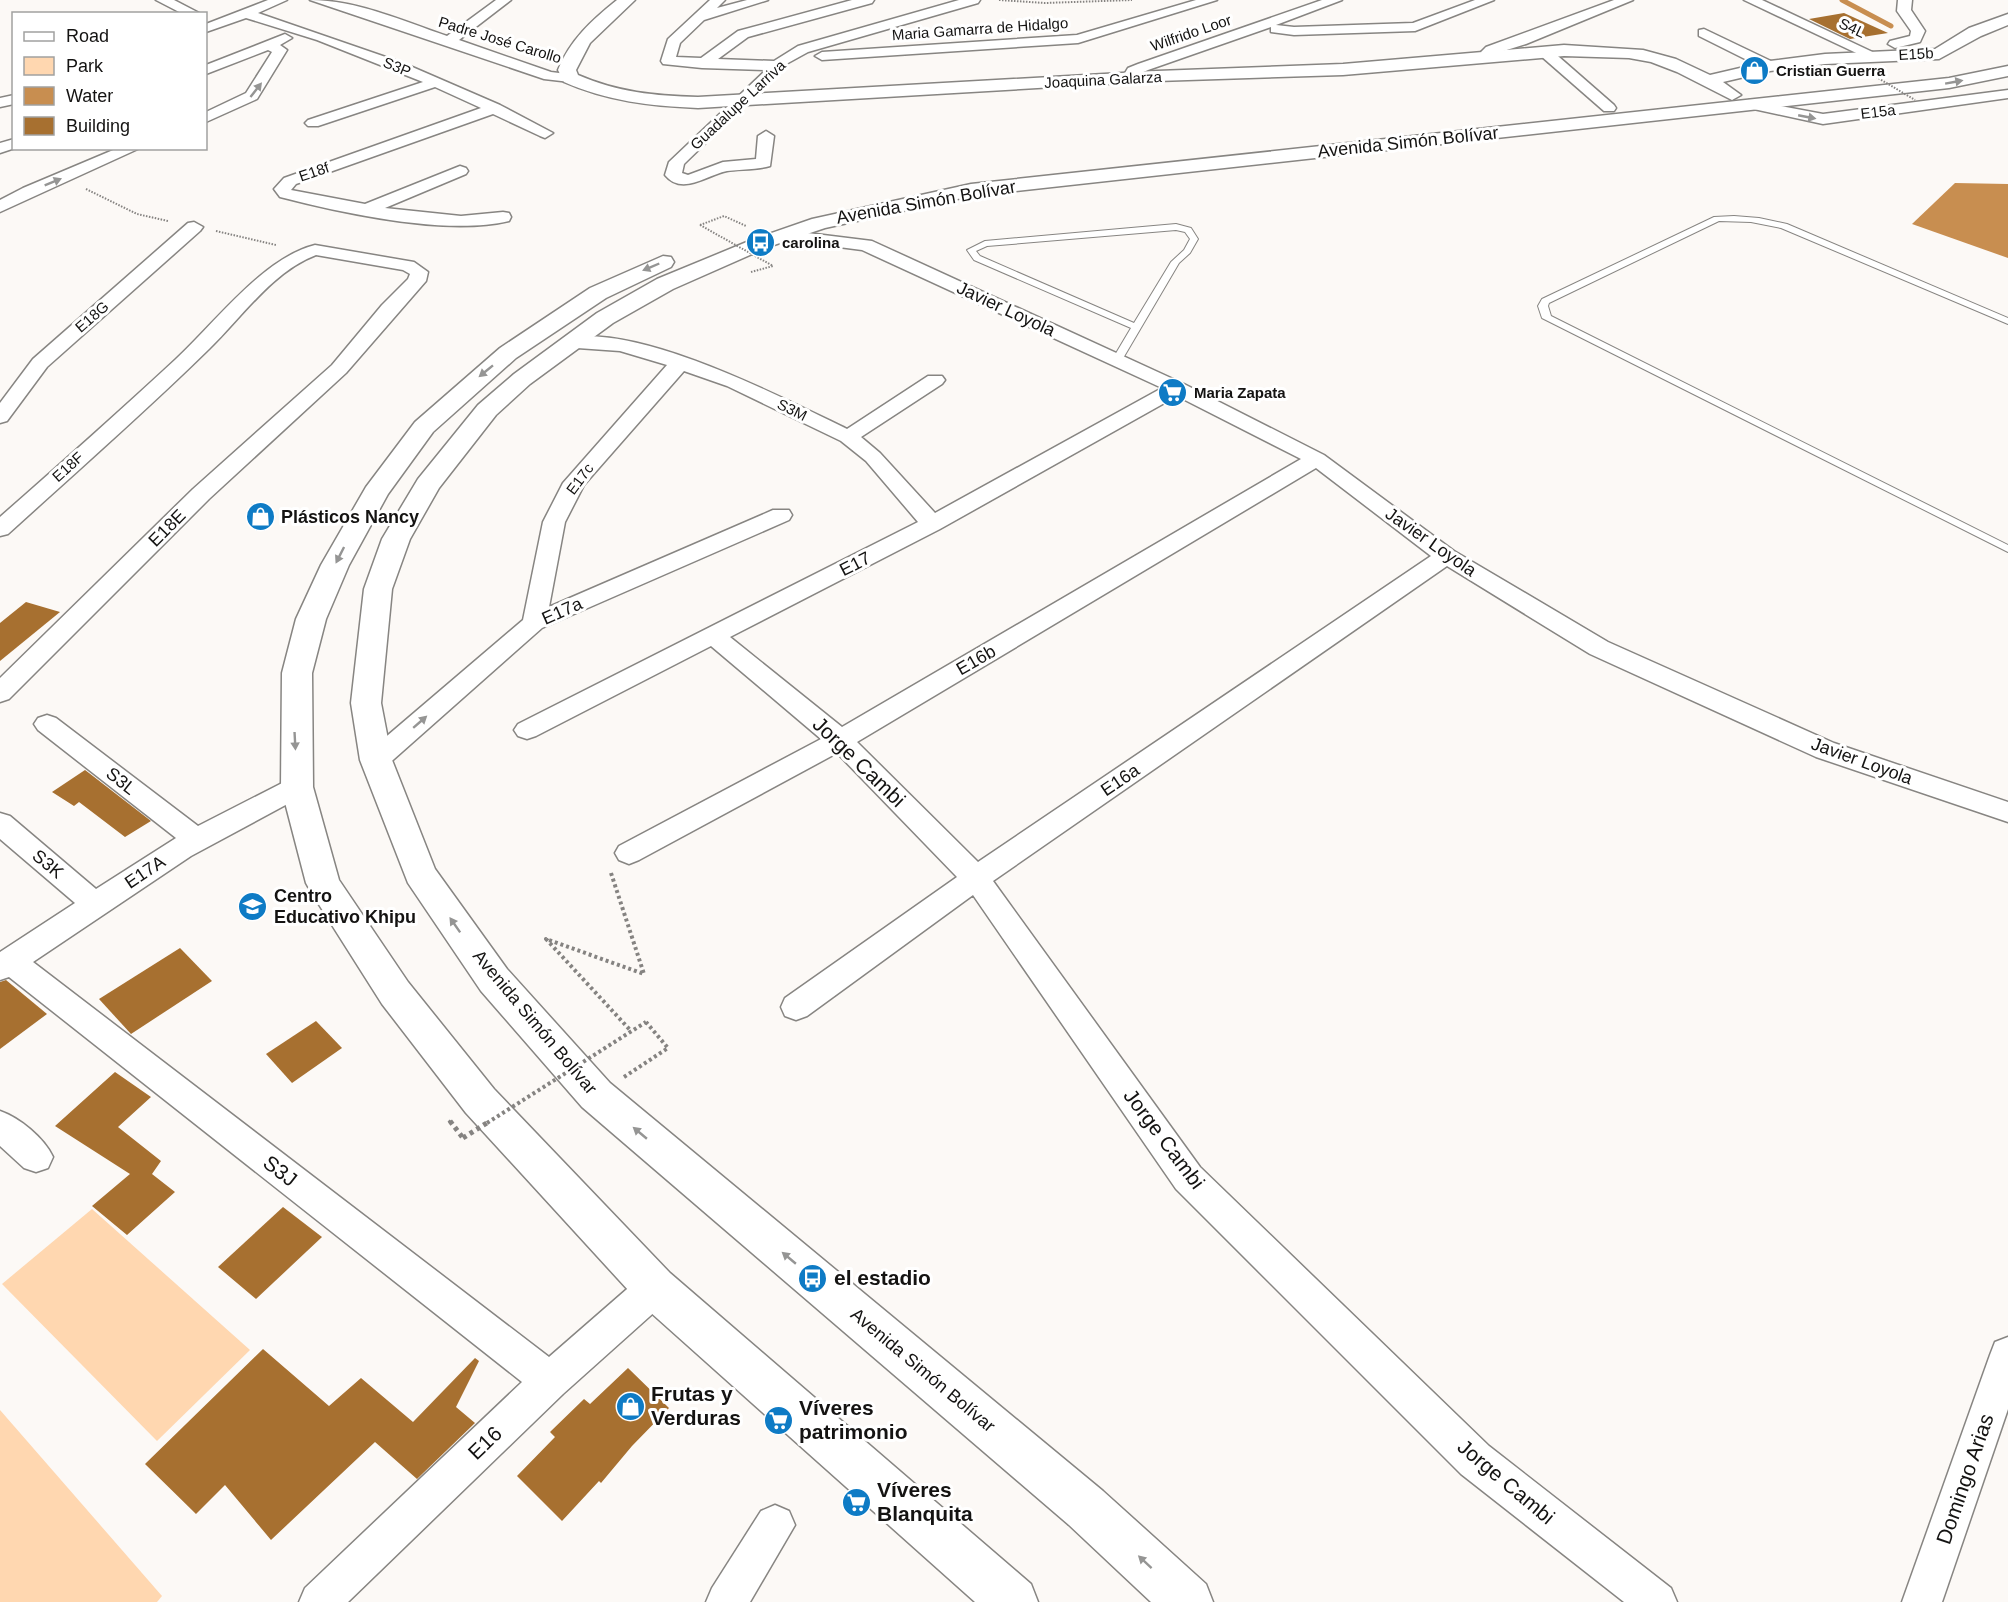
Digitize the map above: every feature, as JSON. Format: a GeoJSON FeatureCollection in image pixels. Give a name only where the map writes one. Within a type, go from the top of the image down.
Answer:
{"type":"FeatureCollection","features":[{"type":"Feature","properties":{"kind":"main road"},"geometry":{"type":"LineString","coordinates":[[570,78],[567,70],[574,50],[587,34],[627,0]]}},
{"type":"Feature","properties":{"kind":"main road","name":"E15b"},"geometry":{"type":"LineString","coordinates":[[1730,93],[1770,66],[1868,63],[1939,54],[1975,32],[2008,19]]}},
{"type":"Feature","properties":{"kind":"main road","name":"Joaquina Galarza"},"geometry":{"type":"LineString","coordinates":[[570,78],[598,92],[624,97],[691,101],[743,100],[1158,76],[1369,68],[1492,56],[1636,54],[1668,62],[1730,93]]}},
{"type":"Feature","properties":{"kind":"main road","name":"Avenida Simón Bolívar"},"geometry":{"type":"LineString","coordinates":[[1013,1602],[656,1288],[480,1101],[395,993],[323,883],[297,787],[295,728],[297,673],[311,620],[360,517],[424,427],[508,353],[598,293],[645,270],[750,228],[860,197],[952,180],[1929,71],[2008,56]]}},
{"type":"Feature","properties":{"kind":"main road","name":"Avenida Simón Bolívar"},"geometry":{"type":"LineString","coordinates":[[1188,1602],[1086,1508],[596,1095],[494,980],[420,874],[376,760],[366,703],[378,589],[396,539],[427,485],[487,410],[570,343],[605,318],[665,284],[783,235],[864,211],[971,190],[1730,93],[1834,95],[1949,83],[2008,71]]}},
{"type":"Feature","properties":{"kind":"street"},"geometry":{"type":"LineString","coordinates":[[163,0],[190,12]]}},
{"type":"Feature","properties":{"kind":"street"},"geometry":{"type":"LineString","coordinates":[[210,23],[280,0]]}},
{"type":"Feature","properties":{"kind":"street","name":"Padre José Carollo"},"geometry":{"type":"LineString","coordinates":[[317,0],[377,16],[549,76],[570,78]]}},
{"type":"Feature","properties":{"kind":"street"},"geometry":{"type":"LineString","coordinates":[[447,42],[504,0]]}},
{"type":"Feature","properties":{"kind":"street","name":"Maria Gamarra de Hidalgo"},"geometry":{"type":"LineString","coordinates":[[718,0],[673,42],[667,60],[702,64],[781,63],[1078,39],[1210,0]]}},
{"type":"Feature","properties":{"kind":"street"},"geometry":{"type":"LineString","coordinates":[[701,17],[761,0]]}},
{"type":"Feature","properties":{"kind":"street"},"geometry":{"type":"LineString","coordinates":[[702,64],[744,34],[867,0]]}},
{"type":"Feature","properties":{"kind":"street","name":"Guadalupe Larriva"},"geometry":{"type":"LineString","coordinates":[[766,136],[764,163],[723,166],[704,176],[684,180],[673,175],[677,162],[781,63],[803,49],[973,0]]}},
{"type":"Feature","properties":{"kind":"street"},"geometry":{"type":"LineString","coordinates":[[1276,29],[1294,32],[1415,27],[1486,0]]}},
{"type":"Feature","properties":{"kind":"street"},"geometry":{"type":"LineString","coordinates":[[1492,56],[1488,52],[1491,50],[1521,41],[1626,0]]}},
{"type":"Feature","properties":{"kind":"street","name":"S4L"},"geometry":{"type":"LineString","coordinates":[[1751,0],[1868,63]]}},
{"type":"Feature","properties":{"kind":"street"},"geometry":{"type":"LineString","coordinates":[[1895,44],[1916,39],[1919,34],[1919,28],[1904,11],[1905,0]]}},
{"type":"Feature","properties":{"kind":"street","name":"Wilfrido Loor"},"geometry":{"type":"LineString","coordinates":[[1158,76],[1165,69],[1276,29],[1342,1]]}},
{"type":"Feature","properties":{"kind":"street","name":"Wilfrido Loor"},"geometry":{"type":"LineString","coordinates":[[1129,78],[1134,71],[1143,67],[1342,1]]}},
{"type":"Feature","properties":{"kind":"street","name":"S3P"},"geometry":{"type":"LineString","coordinates":[[245,13],[305,30],[436,82],[495,108],[545,134]]}},
{"type":"Feature","properties":{"kind":"street"},"geometry":{"type":"LineString","coordinates":[[207,70],[305,30]]}},
{"type":"Feature","properties":{"kind":"street"},"geometry":{"type":"LineString","coordinates":[[1704,33],[1770,66]]}},
{"type":"Feature","properties":{"kind":"street"},"geometry":{"type":"LineString","coordinates":[[207,118],[243,102],[256,91],[280,50],[269,45]]}},
{"type":"Feature","properties":{"kind":"street"},"geometry":{"type":"LineString","coordinates":[[1546,54],[1609,108]]}},
{"type":"Feature","properties":{"kind":"street"},"geometry":{"type":"LineString","coordinates":[[313,123],[436,82]]}},
{"type":"Feature","properties":{"kind":"street","name":"E15a"},"geometry":{"type":"LineString","coordinates":[[1730,93],[1810,118],[1846,116],[2008,94]]}},
{"type":"Feature","properties":{"kind":"street"},"geometry":{"type":"LineString","coordinates":[[1834,95],[1846,116]]}},
{"type":"Feature","properties":{"kind":"street","name":"E18f"},"geometry":{"type":"LineString","coordinates":[[495,108],[290,181],[283,186],[286,194],[365,210],[437,220],[503,217]]}},
{"type":"Feature","properties":{"kind":"street"},"geometry":{"type":"LineString","coordinates":[[0,207],[128,150]]}},
{"type":"Feature","properties":{"kind":"street"},"geometry":{"type":"LineString","coordinates":[[365,210],[460,171]]}},
{"type":"Feature","properties":{"kind":"street"},"geometry":{"type":"LineString","coordinates":[[864,211],[866,245]]}},
{"type":"Feature","properties":{"kind":"street","name":"E18G"},"geometry":{"type":"LineString","coordinates":[[3,410],[40,363],[194,227]]}},
{"type":"Feature","properties":{"kind":"street","name":"Javier Loyola"},"geometry":{"type":"LineString","coordinates":[[783,235],[866,245],[1177,388],[1317,459],[1446,556],[1610,652],[1825,750],[2008,812]]}},
{"type":"Feature","properties":{"kind":"street","name":"E18E"},"geometry":{"type":"LineString","coordinates":[[0,693],[201,495],[339,369],[389,309],[417,281],[419,272],[408,266],[315,250],[306,251]]}},
{"type":"Feature","properties":{"kind":"street","name":"E18F"},"geometry":{"type":"LineString","coordinates":[[0,530],[287,264],[306,251]]}},
{"type":"Feature","properties":{"kind":"street"},"geometry":{"type":"LineString","coordinates":[[605,318],[622,345]]}},
{"type":"Feature","properties":{"kind":"street","name":"S3M"},"geometry":{"type":"LineString","coordinates":[[570,343],[622,345],[680,363],[734,382],[848,437],[873,457],[932,524]]}},
{"type":"Feature","properties":{"kind":"street","name":"E17c"},"geometry":{"type":"LineString","coordinates":[[534,623],[554,522],[574,483],[680,363]]}},
{"type":"Feature","properties":{"kind":"street"},"geometry":{"type":"LineString","coordinates":[[848,437],[935,380]]}},
{"type":"Feature","properties":{"kind":"street","name":"E17"},"geometry":{"type":"LineString","coordinates":[[527,730],[932,524],[1177,388]]}},
{"type":"Feature","properties":{"kind":"street","name":"E16b"},"geometry":{"type":"LineString","coordinates":[[629,853],[840,740],[1317,459]]}},
{"type":"Feature","properties":{"kind":"street","name":"E17a"},"geometry":{"type":"LineString","coordinates":[[376,760],[534,623],[781,515]]}},
{"type":"Feature","properties":{"kind":"street","name":"E16a"},"geometry":{"type":"LineString","coordinates":[[796,1007],[976,878],[1446,556]]}},
{"type":"Feature","properties":{"kind":"street","name":"Jorge Cambi"},"geometry":{"type":"LineString","coordinates":[[714,636],[840,740],[976,878],[1188,1178],[1475,1460],[1657,1602]]}},
{"type":"Feature","properties":{"kind":"street","name":"S3L"},"geometry":{"type":"LineString","coordinates":[[47,724],[195,838]]}},
{"type":"Feature","properties":{"kind":"street","name":"E17A"},"geometry":{"type":"LineString","coordinates":[[5,965],[195,838],[250,808],[297,787]]}},
{"type":"Feature","properties":{"kind":"street","name":"S3K"},"geometry":{"type":"LineString","coordinates":[[0,823],[96,905]]}},
{"type":"Feature","properties":{"kind":"street","name":"S3J"},"geometry":{"type":"LineString","coordinates":[[5,965],[550,1381]]}},
{"type":"Feature","properties":{"kind":"street"},"geometry":{"type":"LineString","coordinates":[[0,1125],[36,1157]]}},
{"type":"Feature","properties":{"kind":"street","name":"E16"},"geometry":{"type":"LineString","coordinates":[[319,1602],[550,1381],[656,1288]]}},
{"type":"Feature","properties":{"kind":"street","name":"Domingo Arias"},"geometry":{"type":"LineString","coordinates":[[1922,1602],[2008,1355]]}},
{"type":"Feature","properties":{"kind":"street"},"geometry":{"type":"LineString","coordinates":[[726,1602],[775,1525]]}},
{"type":"Feature","properties":{"kind":"lane"},"geometry":{"type":"LineString","coordinates":[[2008,321],[1784,226],[1767,221],[1733,218],[1717,219],[1545,301],[1543,306],[1547,318],[2008,549]]}},
{"type":"Feature","properties":{"kind":"lane"},"geometry":{"type":"LineString","coordinates":[[1116,360],[1136,327],[1175,262],[1187,251],[1194,239],[1188,230],[1176,227],[1137,229],[985,244],[971,250],[977,258],[1136,327]]}},
{"type":"Feature","properties":{"kind":"path"},"geometry":{"type":"LineString","coordinates":[[999,0],[1038,3],[1134,0]]}},
{"type":"Feature","properties":{"kind":"path"},"geometry":{"type":"LineString","coordinates":[[1868,63],[1915,100]]}},
{"type":"Feature","properties":{"kind":"path"},"geometry":{"type":"LineString","coordinates":[[61,179],[137,214],[306,251]]}},
{"type":"Feature","properties":{"kind":"path"},"geometry":{"type":"LineString","coordinates":[[750,228],[724,216],[700,225],[773,266],[754,273]]}},
{"type":"Feature","properties":{"kind":"path"},"geometry":{"type":"LineString","coordinates":[[629,853],[609,867],[644,974],[546,939],[631,1031]]}},
{"type":"Feature","properties":{"kind":"path"},"geometry":{"type":"LineString","coordinates":[[449,1122],[463,1138],[646,1022],[668,1048],[596,1095]]}},
{"type":"Feature","properties":{"kind":"green space"},"geometry":{"type":"Polygon","coordinates":[[[92,1209],[250,1350],[157,1441],[2,1284],[92,1209]]]}},
{"type":"Feature","properties":{"kind":"green space"},"geometry":{"type":"Polygon","coordinates":[[[0,1410],[162,1596],[157,1602],[0,1602],[0,1410]]]}},
{"type":"Feature","properties":{"kind":"water"},"geometry":{"type":"Polygon","coordinates":[[[1955,183],[2008,184],[2008,258],[1912,224],[1955,183]]]}},
{"type":"Feature","properties":{"kind":"building"},"geometry":{"type":"Polygon","coordinates":[[[1844,13],[1888,33],[1850,39],[1809,19],[1844,13]]]}},
{"type":"Feature","properties":{"kind":"building"},"geometry":{"type":"Polygon","coordinates":[[[26,602],[60,612],[0,661],[0,623],[26,602]]]}},
{"type":"Feature","properties":{"kind":"building"},"geometry":{"type":"Polygon","coordinates":[[[85,770],[151,821],[125,837],[79,802],[74,806],[52,792],[85,770]]]}},
{"type":"Feature","properties":{"kind":"building"},"geometry":{"type":"Polygon","coordinates":[[[180,948],[212,981],[131,1034],[99,999],[180,948]]]}},
{"type":"Feature","properties":{"kind":"building"},"geometry":{"type":"Polygon","coordinates":[[[6,980],[47,1014],[0,1049],[0,982],[6,980]]]}},
{"type":"Feature","properties":{"kind":"building"},"geometry":{"type":"Polygon","coordinates":[[[316,1021],[342,1048],[292,1083],[266,1054],[316,1021]]]}},
{"type":"Feature","properties":{"kind":"building"},"geometry":{"type":"Polygon","coordinates":[[[115,1072],[151,1097],[118,1127],[161,1161],[152,1174],[175,1192],[127,1235],[92,1206],[130,1174],[55,1126],[115,1072]]]}},
{"type":"Feature","properties":{"kind":"building"},"geometry":{"type":"Polygon","coordinates":[[[283,1207],[322,1237],[256,1299],[218,1267],[283,1207]]]}},
{"type":"Feature","properties":{"kind":"building"},"geometry":{"type":"Polygon","coordinates":[[[263,1349],[329,1406],[361,1378],[413,1422],[475,1358],[479,1361],[456,1407],[475,1423],[417,1479],[375,1442],[271,1540],[225,1485],[196,1514],[145,1464],[263,1349]]]}},
{"type":"Feature","properties":{"kind":"building"},"geometry":{"type":"Polygon","coordinates":[[[628,1368],[669,1408],[632,1446],[601,1483],[599,1481],[562,1521],[517,1476],[555,1437],[550,1432],[584,1399],[590,1404],[628,1368]]]}},
{"type":"Feature","properties":{"kind":"waterway"},"geometry":{"type":"LineString","coordinates":[[1842,0],[1891,26]]}},
{"type":"Feature","properties":{"kind":"place","name":"Cristian Guerra"},"geometry":{"type":"Point","coordinates":[1755,71]}},
{"type":"Feature","properties":{"kind":"place","name":"carolina"},"geometry":{"type":"Point","coordinates":[761,243]}},
{"type":"Feature","properties":{"kind":"place","name":"Maria Zapata"},"geometry":{"type":"Point","coordinates":[1173,393]}},
{"type":"Feature","properties":{"kind":"place","name":"Plásticos Nancy"},"geometry":{"type":"Point","coordinates":[260,517]}},
{"type":"Feature","properties":{"kind":"place","name":"Centro Educativo Khipu"},"geometry":{"type":"Point","coordinates":[253,906]}},
{"type":"Feature","properties":{"kind":"place","name":"el estadio"},"geometry":{"type":"Point","coordinates":[813,1278]}},
{"type":"Feature","properties":{"kind":"place","name":"Frutas y Verduras"},"geometry":{"type":"Point","coordinates":[630,1406]}},
{"type":"Feature","properties":{"kind":"place","name":"Víveres patrimonio"},"geometry":{"type":"Point","coordinates":[778,1420]}},
{"type":"Feature","properties":{"kind":"place","name":"Víveres Blanquita"},"geometry":{"type":"Point","coordinates":[856,1502]}}]}
